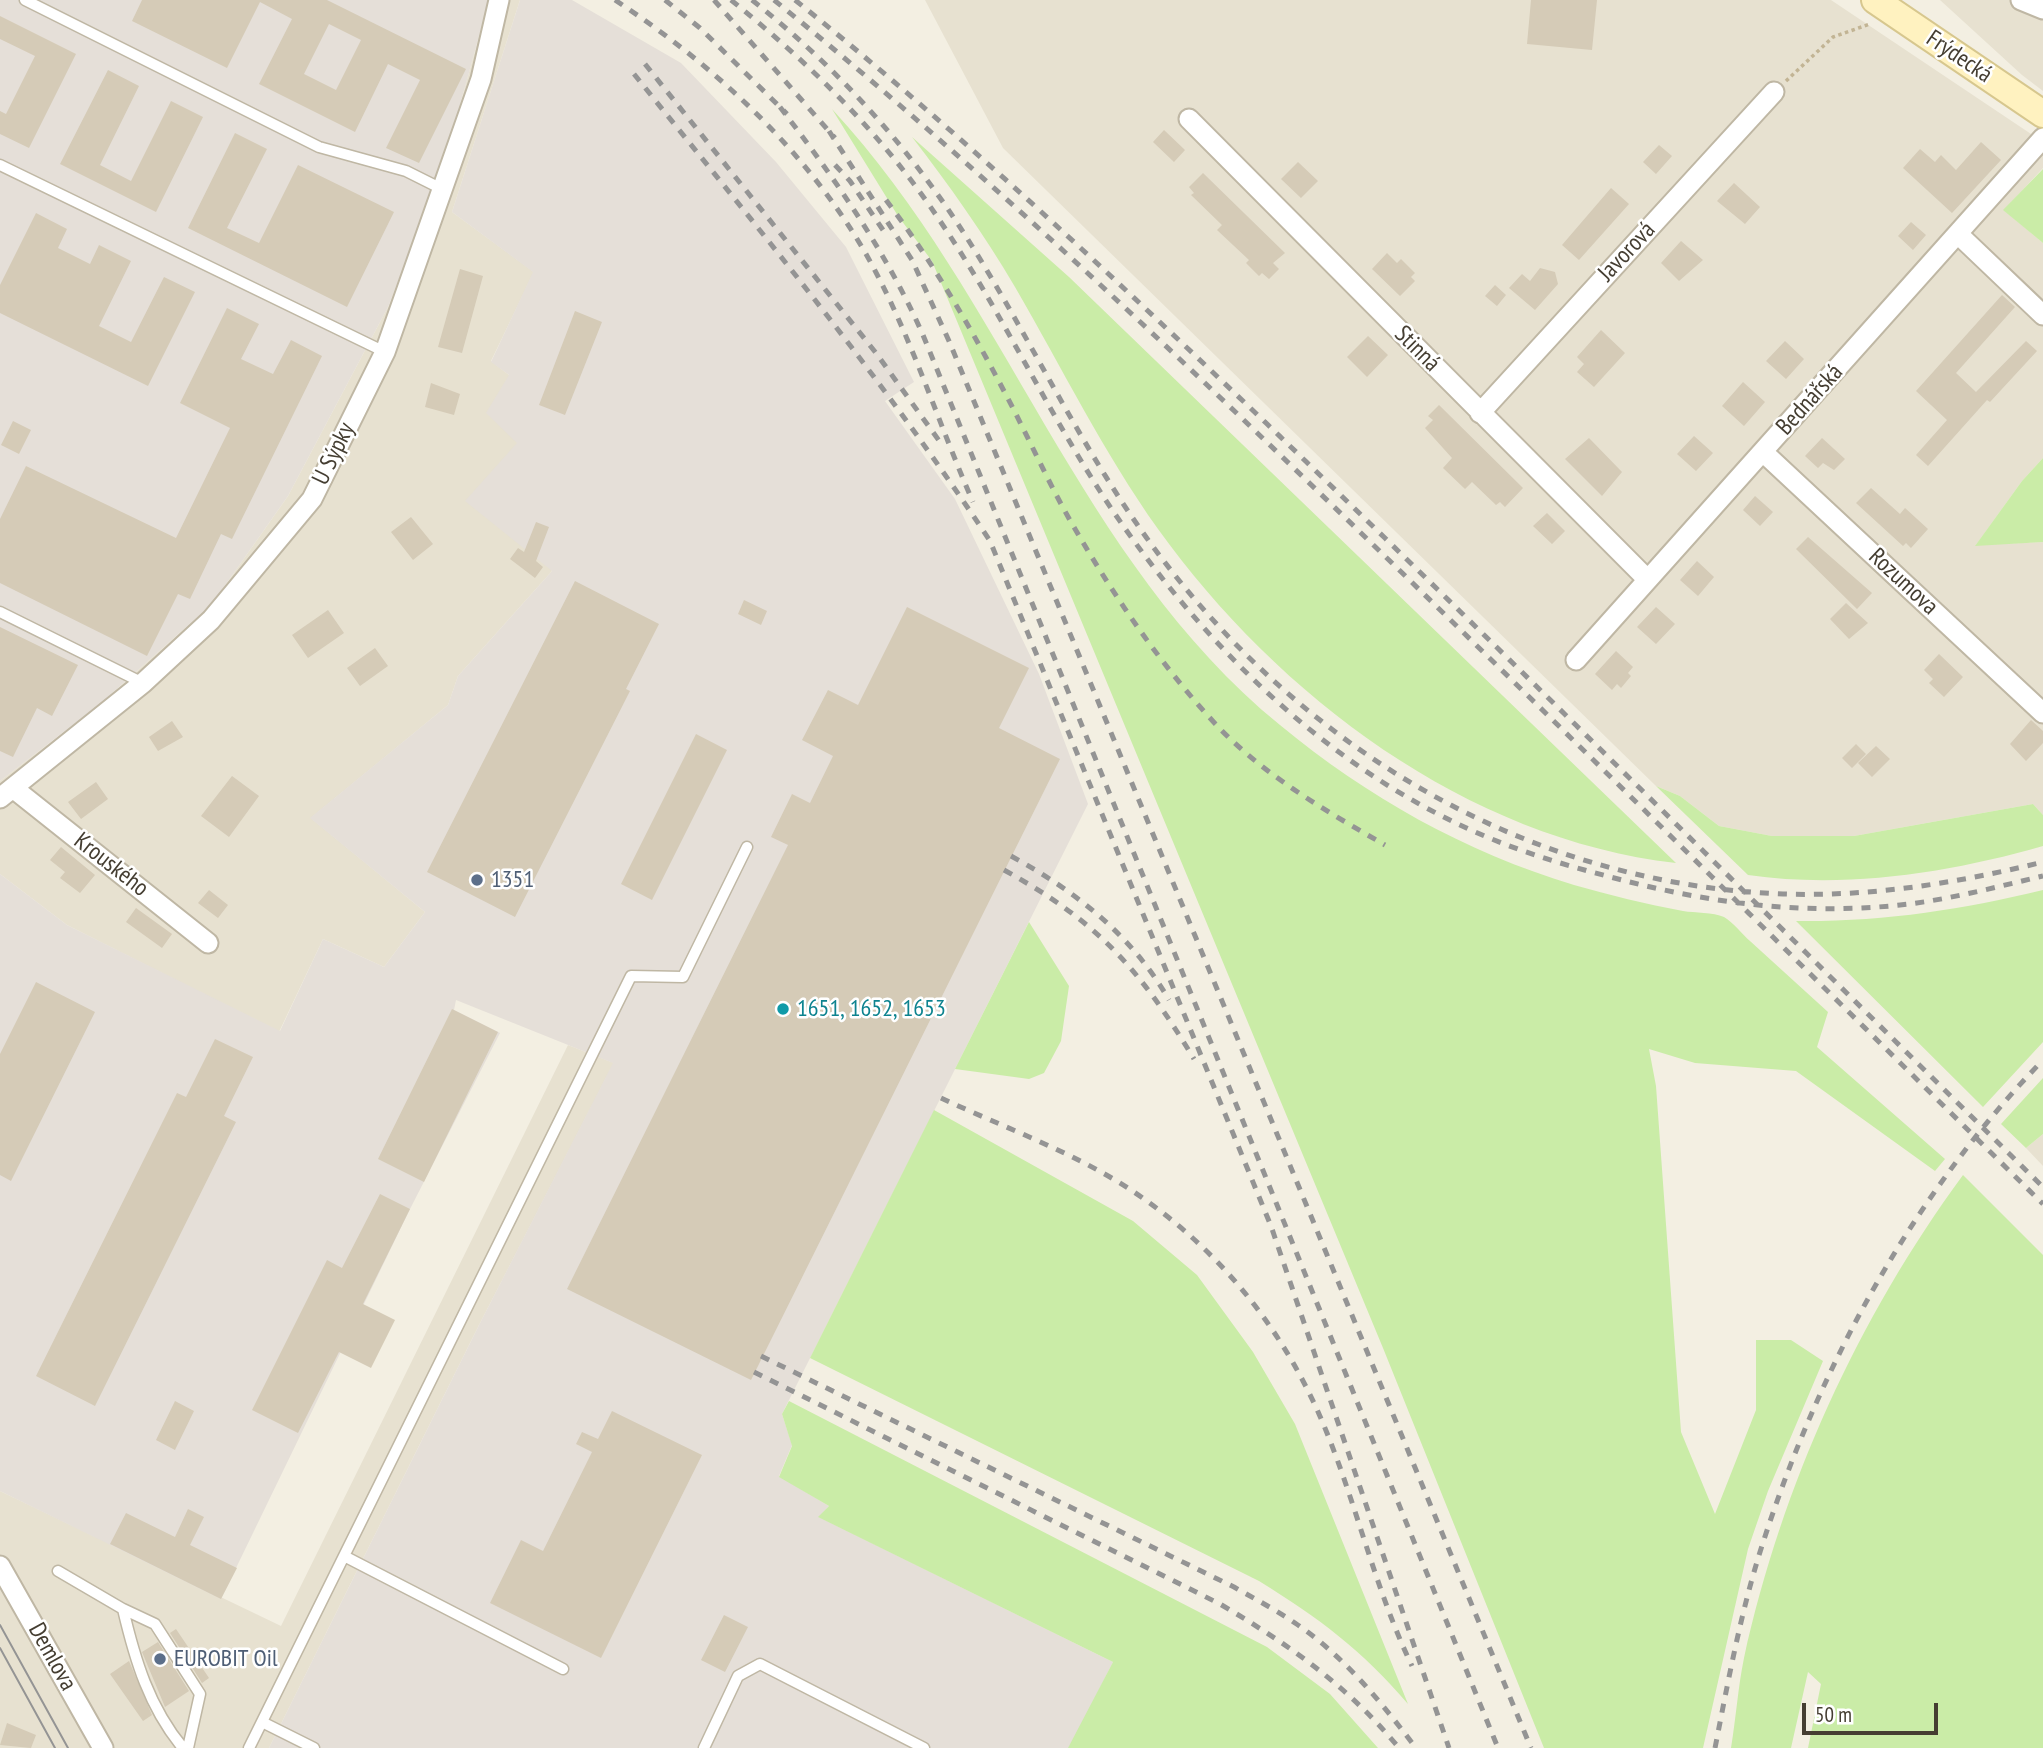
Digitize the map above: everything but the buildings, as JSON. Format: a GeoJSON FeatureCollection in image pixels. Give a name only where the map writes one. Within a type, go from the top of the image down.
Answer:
{"type":"FeatureCollection","features":[{"type":"Feature","properties":{"kind":"main road","name":"Frýdecká"},"geometry":{"type":"LineString","coordinates":[[1873,11],[2043,114]]}},
{"type":"Feature","properties":{"kind":"street","name":"U Sýpky"},"geometry":{"type":"LineString","coordinates":[[7,793],[143,683],[211,620],[312,499],[385,352],[481,79],[499,0]]}},
{"type":"Feature","properties":{"kind":"street"},"geometry":{"type":"LineString","coordinates":[[2021,0],[2043,9]]}},
{"type":"Feature","properties":{"kind":"street","name":"Javorová"},"geometry":{"type":"LineString","coordinates":[[1480,413],[1774,92]]}},
{"type":"Feature","properties":{"kind":"street","name":"Stinná"},"geometry":{"type":"LineString","coordinates":[[1189,119],[1647,579]]}},
{"type":"Feature","properties":{"kind":"street","name":"Bednářská"},"geometry":{"type":"LineString","coordinates":[[1576,660],[2043,138]]}},
{"type":"Feature","properties":{"kind":"street"},"geometry":{"type":"LineString","coordinates":[[1958,234],[2043,314]]}},
{"type":"Feature","properties":{"kind":"street","name":"Rozumova"},"geometry":{"type":"LineString","coordinates":[[1763,452],[2043,713]]}},
{"type":"Feature","properties":{"kind":"street","name":"Krouského"},"geometry":{"type":"LineString","coordinates":[[7,793],[208,943]]}},
{"type":"Feature","properties":{"kind":"street","name":"Demlova"},"geometry":{"type":"LineString","coordinates":[[0,1566],[103,1748]]}},
{"type":"Feature","properties":{"kind":"lane"},"geometry":{"type":"LineString","coordinates":[[25,0],[319,147],[405,171],[442,189]]}},
{"type":"Feature","properties":{"kind":"lane"},"geometry":{"type":"LineString","coordinates":[[0,165],[385,352]]}},
{"type":"Feature","properties":{"kind":"lane"},"geometry":{"type":"LineString","coordinates":[[0,612],[143,683]]}},
{"type":"Feature","properties":{"kind":"lane"},"geometry":{"type":"LineString","coordinates":[[249,1748],[631,976],[683,977],[747,847]]}},
{"type":"Feature","properties":{"kind":"lane"},"geometry":{"type":"LineString","coordinates":[[344,1556],[563,1669]]}},
{"type":"Feature","properties":{"kind":"lane"},"geometry":{"type":"LineString","coordinates":[[58,1572],[155,1624],[200,1694],[188,1748]]}},
{"type":"Feature","properties":{"kind":"lane"},"geometry":{"type":"LineString","coordinates":[[124,1609],[133,1650],[161,1722],[183,1748]]}},
{"type":"Feature","properties":{"kind":"lane"},"geometry":{"type":"LineString","coordinates":[[704,1748],[738,1676],[760,1664],[924,1748]]}},
{"type":"Feature","properties":{"kind":"lane"},"geometry":{"type":"LineString","coordinates":[[262,1722],[314,1748]]}},
{"type":"Feature","properties":{"kind":"path"},"geometry":{"type":"LineString","coordinates":[[1774,92],[1833,37],[1873,11]]}},
{"type":"Feature","properties":{"kind":"shaded area"},"geometry":{"type":"Polygon","coordinates":[[[0,0],[489,0],[445,159],[389,305],[288,496],[212,604],[100,704],[0,781],[0,0]]]}},
{"type":"Feature","properties":{"kind":"shaded area"},"geometry":{"type":"Polygon","coordinates":[[[489,0],[520,0],[452,212],[534,272],[491,361],[509,375],[517,443],[552,571],[458,676],[448,705],[311,818],[425,912],[384,967],[323,939],[279,1032],[67,925],[0,874],[0,781],[100,704],[212,604],[288,496],[389,305],[445,159],[489,0]]]}},
{"type":"Feature","properties":{"kind":"shaded area"},"geometry":{"type":"Polygon","coordinates":[[[520,0],[572,0],[681,63],[776,162],[846,247],[914,382],[885,401],[955,499],[1039,674],[1088,804],[782,1414],[792,1445],[779,1476],[829,1506],[819,1517],[1113,1662],[1070,1748],[269,1748],[479,1325],[613,1063],[456,1000],[454,1010],[500,1033],[410,1209],[221,1599],[0,1491],[0,874],[67,925],[280,1031],[323,939],[384,967],[425,912],[310,818],[448,705],[458,676],[552,571],[465,501],[517,443],[486,413],[509,375],[491,362],[533,272],[452,212],[520,0]]]}},
{"type":"Feature","properties":{"kind":"shaded area"},"geometry":{"type":"Polygon","coordinates":[[[925,0],[1831,0],[2043,142],[2043,168],[2004,210],[2043,243],[2043,458],[2022,481],[1976,545],[2043,542],[2043,815],[2033,804],[1854,836],[1772,836],[1719,826],[1680,796],[1656,786],[1003,148],[925,0]]]}},
{"type":"Feature","properties":{"kind":"shaded area"},"geometry":{"type":"Polygon","coordinates":[[[1940,0],[2043,0],[2043,91],[2022,75],[1940,0]]]}},
{"type":"Feature","properties":{"kind":"shaded area"},"geometry":{"type":"Polygon","coordinates":[[[568,1045],[614,1063],[479,1325],[269,1748],[0,1748],[0,1491],[281,1626],[568,1045]]]}},
{"type":"Feature","properties":{"kind":"shaded area"},"geometry":{"type":"Polygon","coordinates":[[[2043,1134],[2043,1166],[2026,1148],[2043,1134]]]}},
{"type":"Feature","properties":{"kind":"green space"},"geometry":{"type":"Polygon","coordinates":[[[832,109],[893,183],[947,262],[1095,507],[1149,585],[1210,659],[1280,725],[1347,776],[1456,839],[1534,872],[1587,889],[1688,912],[1715,914],[1727,919],[1828,1012],[1817,1047],[1945,1159],[1935,1171],[1796,1071],[1695,1063],[1649,1049],[1656,1086],[1681,1432],[1715,1514],[1756,1410],[1756,1340],[1791,1340],[1823,1361],[1768,1491],[1748,1549],[1703,1748],[1544,1748],[1383,1348],[932,261],[898,216],[832,109]]]}},
{"type":"Feature","properties":{"kind":"green space"},"geometry":{"type":"Polygon","coordinates":[[[912,137],[1069,277],[1676,863],[1599,849],[1524,824],[1452,791],[1384,750],[1320,702],[1260,648],[1206,590],[1138,500],[1003,267],[966,210],[912,137]]]}},
{"type":"Feature","properties":{"kind":"green space"},"geometry":{"type":"Polygon","coordinates":[[[2043,169],[2043,243],[2003,210],[2043,169]]]}},
{"type":"Feature","properties":{"kind":"green space"},"geometry":{"type":"Polygon","coordinates":[[[2043,458],[2043,542],[1975,546],[2022,481],[2043,458]]]}},
{"type":"Feature","properties":{"kind":"green space"},"geometry":{"type":"Polygon","coordinates":[[[1656,786],[1680,796],[1719,826],[1772,836],[1854,836],[2033,804],[2043,815],[2043,846],[1971,864],[1897,876],[1822,880],[1748,875],[1656,786]]]}},
{"type":"Feature","properties":{"kind":"green space"},"geometry":{"type":"Polygon","coordinates":[[[2043,890],[2043,1042],[1983,1107],[1796,921],[1890,917],[1982,903],[2043,890]]]}},
{"type":"Feature","properties":{"kind":"green space"},"geometry":{"type":"Polygon","coordinates":[[[1029,922],[1069,986],[1061,1041],[1044,1073],[1029,1079],[955,1069],[1029,922]]]}},
{"type":"Feature","properties":{"kind":"green space"},"geometry":{"type":"Polygon","coordinates":[[[2043,1078],[2043,1134],[2026,1148],[2001,1124],[2043,1078]]]}},
{"type":"Feature","properties":{"kind":"green space"},"geometry":{"type":"Polygon","coordinates":[[[934,1110],[1133,1221],[1197,1275],[1253,1352],[1295,1424],[1408,1704],[1391,1684],[1339,1636],[1259,1581],[810,1358],[934,1110]]]}},
{"type":"Feature","properties":{"kind":"green space"},"geometry":{"type":"Polygon","coordinates":[[[1963,1175],[2043,1255],[2043,1748],[1808,1748],[1821,1684],[1808,1672],[1791,1748],[1731,1748],[1744,1658],[1760,1593],[1802,1467],[1828,1405],[1890,1286],[1963,1175]]]}},
{"type":"Feature","properties":{"kind":"green space"},"geometry":{"type":"Polygon","coordinates":[[[789,1401],[1267,1647],[1330,1694],[1378,1748],[1068,1748],[1113,1662],[818,1517],[829,1506],[779,1477],[792,1446],[782,1414],[789,1401]]]}},
{"type":"Feature","properties":{"kind":"tram line"},"geometry":{"type":"LineString","coordinates":[[0,1625],[68,1748]]}},
{"type":"Feature","properties":{"kind":"tram line"},"geometry":{"type":"LineString","coordinates":[[0,1648],[55,1748]]}},
{"type":"Feature","properties":{"kind":"railway"},"geometry":{"type":"LineString","coordinates":[[615,0],[688,53],[756,113],[787,145],[842,216],[866,254],[896,314],[973,502]]}},
{"type":"Feature","properties":{"kind":"railway"},"geometry":{"type":"LineString","coordinates":[[665,0],[700,28],[787,114]]}},
{"type":"Feature","properties":{"kind":"railway"},"geometry":{"type":"LineString","coordinates":[[714,0],[835,138]]}},
{"type":"Feature","properties":{"kind":"railway"},"geometry":{"type":"LineString","coordinates":[[731,0],[843,101],[916,187],[962,254],[1091,478],[1151,564],[1191,613],[1233,659],[1278,702],[1326,742],[1377,778],[1430,810],[1521,850],[1573,867],[1694,896],[1796,908],[1865,908],[1954,897],[2043,876]]}},
{"type":"Feature","properties":{"kind":"railway"},"geometry":{"type":"LineString","coordinates":[[752,0],[784,26],[844,83],[925,177],[972,246],[1122,502],[1205,612],[1272,679],[1344,739],[1423,790],[1506,831],[1595,863],[1687,884],[1783,894],[1849,893],[1946,882],[2043,862]]}},
{"type":"Feature","properties":{"kind":"railway"},"geometry":{"type":"LineString","coordinates":[[774,0],[1000,193],[1217,395],[1531,699],[2043,1204]]}},
{"type":"Feature","properties":{"kind":"railway"},"geometry":{"type":"LineString","coordinates":[[795,0],[976,153],[1208,367],[1461,612],[2043,1187]]}},
{"type":"Feature","properties":{"kind":"railway"},"geometry":{"type":"LineString","coordinates":[[645,64],[876,353],[940,442]]}},
{"type":"Feature","properties":{"kind":"railway"},"geometry":{"type":"LineString","coordinates":[[634,74],[862,362],[949,480],[990,541],[1271,1226],[1449,1748]]}},
{"type":"Feature","properties":{"kind":"railway"},"geometry":{"type":"LineString","coordinates":[[780,107],[858,216],[893,274],[923,335],[1498,1748]]}},
{"type":"Feature","properties":{"kind":"railway"},"geometry":{"type":"LineString","coordinates":[[829,131],[912,260],[949,341],[1531,1748]]}},
{"type":"Feature","properties":{"kind":"railway"},"geometry":{"type":"LineString","coordinates":[[835,165],[850,181],[883,230]]}},
{"type":"Feature","properties":{"kind":"railway"},"geometry":{"type":"LineString","coordinates":[[886,200],[935,270],[964,319],[1059,500],[1093,558],[1123,606],[1174,675],[1229,738],[1270,773],[1315,804],[1385,845]]}},
{"type":"Feature","properties":{"kind":"railway"},"geometry":{"type":"LineString","coordinates":[[1011,856],[1057,884],[1120,935],[1138,955],[1169,1000]]}},
{"type":"Feature","properties":{"kind":"railway"},"geometry":{"type":"LineString","coordinates":[[1004,870],[1065,908],[1114,950],[1155,999],[1194,1059]]}},
{"type":"Feature","properties":{"kind":"railway"},"geometry":{"type":"LineString","coordinates":[[1715,1748],[1740,1625],[1760,1552],[1783,1484],[1840,1353],[1873,1289],[1910,1228],[1995,1113],[2043,1060]]}},
{"type":"Feature","properties":{"kind":"railway"},"geometry":{"type":"LineString","coordinates":[[941,1098],[1062,1152],[1131,1190],[1194,1239],[1248,1296],[1292,1361],[1311,1396],[1338,1462],[1388,1609],[1412,1666]]}},
{"type":"Feature","properties":{"kind":"railway"},"geometry":{"type":"LineString","coordinates":[[761,1356],[1234,1587],[1273,1609],[1313,1636],[1346,1665],[1416,1748]]}},
{"type":"Feature","properties":{"kind":"railway"},"geometry":{"type":"LineString","coordinates":[[754,1372],[1220,1604],[1316,1668],[1359,1705],[1399,1748]]}},
{"type":"Feature","properties":{"kind":"place","name":"1351"},"geometry":{"type":"Point","coordinates":[477,880]}},
{"type":"Feature","properties":{"kind":"place","name":"1651, 1652, 1653"},"geometry":{"type":"Point","coordinates":[783,1009]}},
{"type":"Feature","properties":{"kind":"place","name":"EUROBIT Oil"},"geometry":{"type":"Point","coordinates":[160,1659]}}]}
